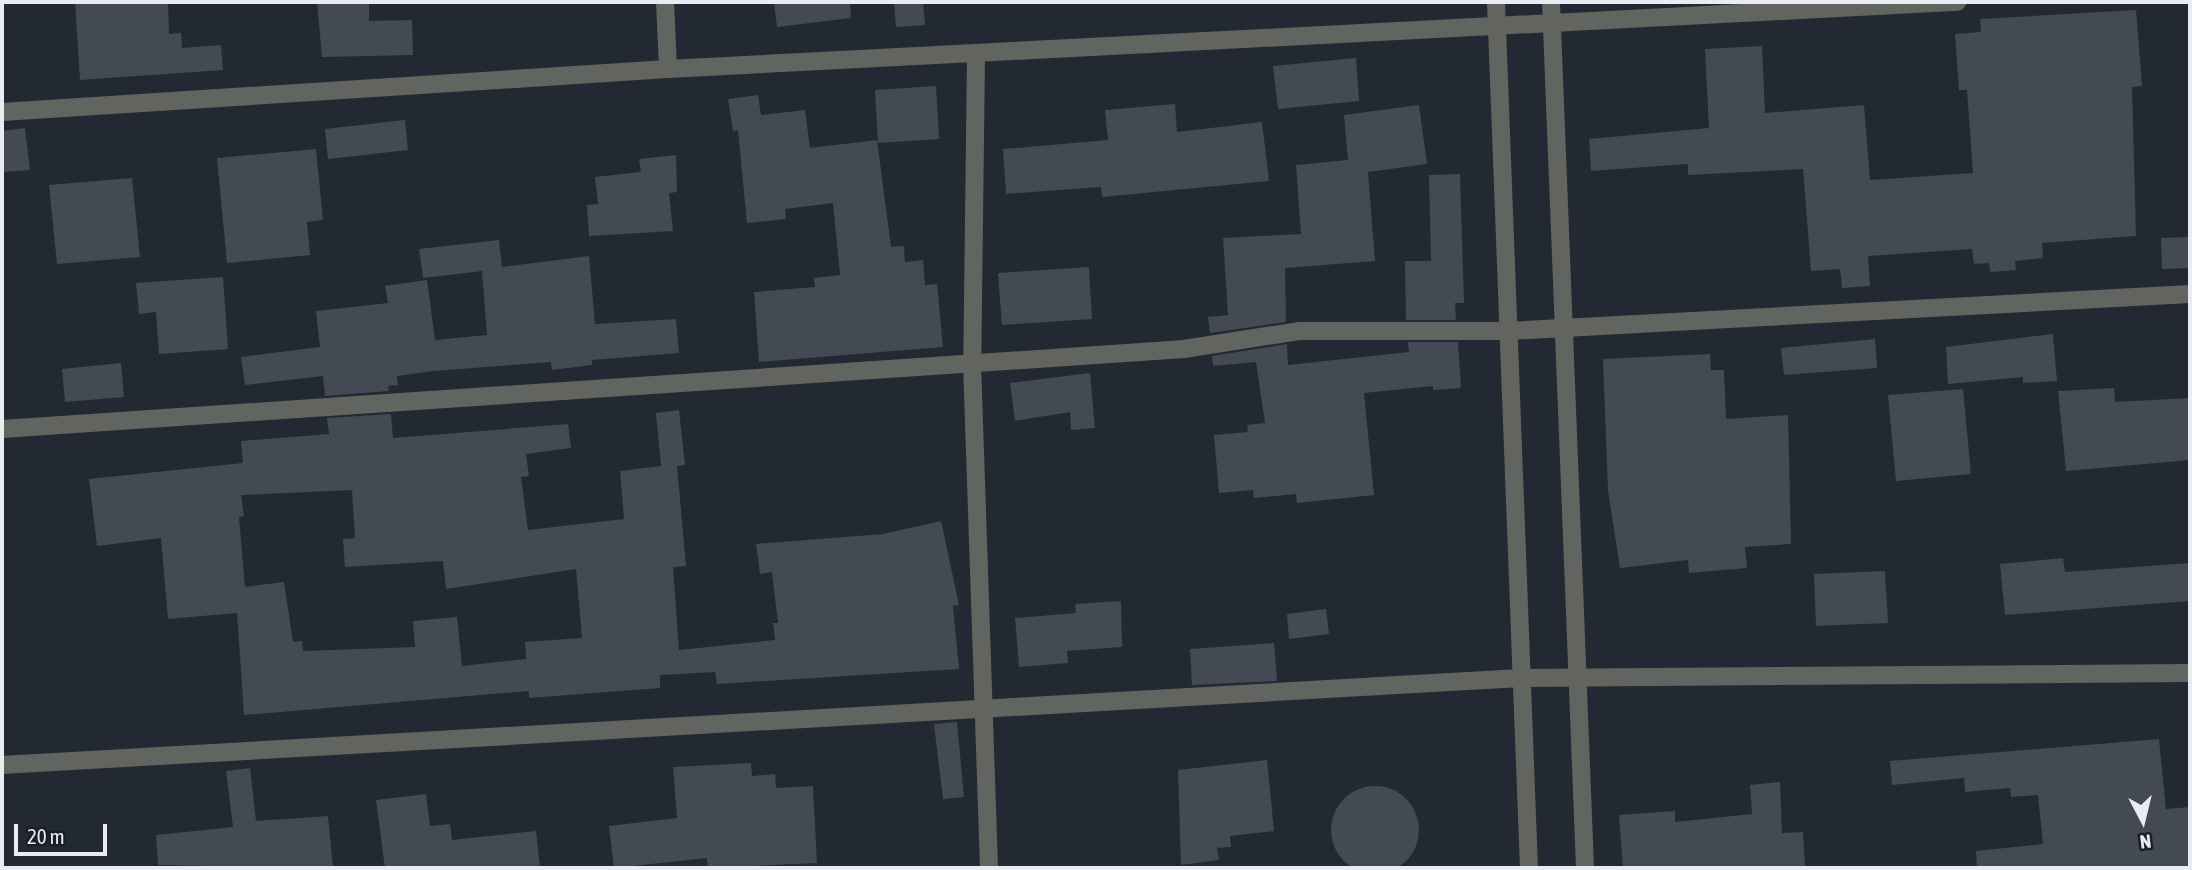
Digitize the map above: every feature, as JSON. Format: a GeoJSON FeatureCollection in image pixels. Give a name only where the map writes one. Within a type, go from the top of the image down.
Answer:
{"type":"FeatureCollection","features":[{"type":"Feature","properties":{"kind":"street"},"geometry":{"type":"LineString","coordinates":[[665,2],[668,69]]}},
{"type":"Feature","properties":{"kind":"street"},"geometry":{"type":"LineString","coordinates":[[1496,2],[1529,868]]}},
{"type":"Feature","properties":{"kind":"street"},"geometry":{"type":"LineString","coordinates":[[1551,2],[1585,868]]}},
{"type":"Feature","properties":{"kind":"street"},"geometry":{"type":"LineString","coordinates":[[2,112],[668,69],[976,56],[1496,23],[1957,2]]}},
{"type":"Feature","properties":{"kind":"street"},"geometry":{"type":"LineString","coordinates":[[976,56],[972,363],[987,707],[989,868]]}},
{"type":"Feature","properties":{"kind":"street"},"geometry":{"type":"LineString","coordinates":[[2,429],[1184,349],[1299,331],[1508,331],[2190,294]]}},
{"type":"Feature","properties":{"kind":"street"},"geometry":{"type":"LineString","coordinates":[[2,765],[1521,678],[2190,673]]}},
{"type":"Feature","properties":{"kind":"building"},"geometry":{"type":"Polygon","coordinates":[[[75,2],[168,2],[169,34],[181,33],[182,48],[221,45],[223,70],[80,80],[75,2]]]}},
{"type":"Feature","properties":{"kind":"building"},"geometry":{"type":"Polygon","coordinates":[[[317,2],[369,2],[369,21],[412,20],[413,55],[322,57],[317,2]]]}},
{"type":"Feature","properties":{"kind":"building"},"geometry":{"type":"Polygon","coordinates":[[[774,2],[850,2],[851,18],[777,27],[774,2]]]}},
{"type":"Feature","properties":{"kind":"building"},"geometry":{"type":"Polygon","coordinates":[[[894,2],[923,2],[925,25],[896,27],[894,2]]]}},
{"type":"Feature","properties":{"kind":"building"},"geometry":{"type":"Polygon","coordinates":[[[2136,10],[2142,86],[2132,87],[2136,236],[2042,243],[2043,258],[2015,261],[2016,270],[1990,272],[1989,263],[1974,264],[1972,249],[1868,256],[1870,286],[1842,288],[1840,269],[1811,271],[1803,169],[1688,175],[1688,164],[1591,171],[1589,139],[1709,128],[1705,49],[1762,46],[1765,113],[1864,105],[1870,180],[1973,173],[1967,90],[1959,90],[1955,34],[1981,32],[1980,19],[2136,10]]]}},
{"type":"Feature","properties":{"kind":"building"},"geometry":{"type":"Polygon","coordinates":[[[1356,58],[1359,101],[1278,109],[1273,66],[1356,58]]]}},
{"type":"Feature","properties":{"kind":"building"},"geometry":{"type":"Polygon","coordinates":[[[936,86],[939,139],[878,143],[875,90],[936,86]]]}},
{"type":"Feature","properties":{"kind":"building"},"geometry":{"type":"Polygon","coordinates":[[[758,95],[761,115],[805,110],[810,148],[877,140],[891,247],[904,246],[905,262],[923,260],[925,285],[937,284],[943,347],[759,362],[754,292],[815,287],[814,278],[840,275],[833,203],[785,209],[786,219],[747,223],[738,130],[733,131],[728,99],[758,95]]]}},
{"type":"Feature","properties":{"kind":"building"},"geometry":{"type":"Polygon","coordinates":[[[1175,104],[1177,132],[1262,122],[1269,181],[1102,197],[1101,187],[1006,194],[1003,149],[1108,140],[1105,110],[1175,104]]]}},
{"type":"Feature","properties":{"kind":"building"},"geometry":{"type":"Polygon","coordinates":[[[1419,105],[1427,164],[1368,172],[1375,261],[1285,268],[1286,322],[1210,333],[1208,317],[1228,315],[1223,238],[1301,234],[1296,165],[1348,160],[1344,115],[1419,105]]]}},
{"type":"Feature","properties":{"kind":"building"},"geometry":{"type":"Polygon","coordinates":[[[405,120],[408,150],[328,159],[325,129],[405,120]]]}},
{"type":"Feature","properties":{"kind":"building"},"geometry":{"type":"Polygon","coordinates":[[[25,128],[30,170],[2,172],[2,131],[25,128]]]}},
{"type":"Feature","properties":{"kind":"building"},"geometry":{"type":"Polygon","coordinates":[[[316,149],[323,220],[307,222],[310,255],[227,263],[217,158],[316,149]]]}},
{"type":"Feature","properties":{"kind":"building"},"geometry":{"type":"Polygon","coordinates":[[[676,155],[677,192],[669,193],[673,231],[589,236],[587,205],[598,204],[595,177],[641,172],[639,159],[676,155]]]}},
{"type":"Feature","properties":{"kind":"building"},"geometry":{"type":"Polygon","coordinates":[[[1460,174],[1464,303],[1455,303],[1456,320],[1406,320],[1405,261],[1431,261],[1429,175],[1460,174]]]}},
{"type":"Feature","properties":{"kind":"building"},"geometry":{"type":"Polygon","coordinates":[[[132,178],[140,257],[57,264],[49,185],[132,178]]]}},
{"type":"Feature","properties":{"kind":"building"},"geometry":{"type":"Polygon","coordinates":[[[2190,237],[2190,268],[2162,269],[2161,238],[2190,237]]]}},
{"type":"Feature","properties":{"kind":"building"},"geometry":{"type":"Polygon","coordinates":[[[499,240],[502,267],[589,256],[595,324],[676,319],[679,353],[592,360],[592,365],[552,370],[551,362],[433,371],[397,376],[398,385],[388,386],[389,391],[325,396],[323,376],[245,385],[241,357],[320,347],[316,311],[388,303],[385,286],[427,280],[435,340],[487,335],[482,271],[423,278],[419,249],[499,240]]]}},
{"type":"Feature","properties":{"kind":"building"},"geometry":{"type":"Polygon","coordinates":[[[1089,267],[1092,319],[1002,325],[998,273],[1089,267]]]}},
{"type":"Feature","properties":{"kind":"building"},"geometry":{"type":"Polygon","coordinates":[[[223,277],[228,349],[159,354],[156,312],[139,314],[136,283],[223,277]]]}},
{"type":"Feature","properties":{"kind":"building"},"geometry":{"type":"Polygon","coordinates":[[[2053,334],[2057,381],[2023,383],[2023,377],[1948,384],[1946,347],[2053,334]]]}},
{"type":"Feature","properties":{"kind":"building"},"geometry":{"type":"Polygon","coordinates":[[[1875,339],[1877,368],[1784,375],[1781,348],[1875,339]]]}},
{"type":"Feature","properties":{"kind":"building"},"geometry":{"type":"Polygon","coordinates":[[[1408,342],[1458,342],[1461,388],[1433,390],[1433,386],[1364,393],[1374,495],[1297,503],[1296,494],[1254,498],[1253,490],[1219,493],[1214,435],[1248,432],[1247,425],[1265,423],[1256,362],[1213,366],[1212,356],[1287,344],[1288,365],[1409,352],[1408,342]]]}},
{"type":"Feature","properties":{"kind":"building"},"geometry":{"type":"Polygon","coordinates":[[[1710,354],[1711,370],[1724,370],[1726,419],[1788,415],[1791,544],[1745,547],[1747,568],[1689,573],[1688,560],[1620,568],[1608,491],[1603,359],[1710,354]]]}},
{"type":"Feature","properties":{"kind":"building"},"geometry":{"type":"Polygon","coordinates":[[[121,363],[124,397],[65,402],[62,369],[121,363]]]}},
{"type":"Feature","properties":{"kind":"building"},"geometry":{"type":"Polygon","coordinates":[[[1090,373],[1095,428],[1071,430],[1070,412],[1015,421],[1010,383],[1090,373]]]}},
{"type":"Feature","properties":{"kind":"building"},"geometry":{"type":"Polygon","coordinates":[[[2114,388],[2115,402],[2190,398],[2190,460],[2066,471],[2058,391],[2114,388]]]}},
{"type":"Feature","properties":{"kind":"building"},"geometry":{"type":"Polygon","coordinates":[[[1963,389],[1971,474],[1896,481],[1888,395],[1963,389]]]}},
{"type":"Feature","properties":{"kind":"building"},"geometry":{"type":"Polygon","coordinates":[[[679,410],[685,465],[677,466],[686,566],[673,567],[679,650],[775,640],[773,623],[778,623],[772,572],[760,574],[756,544],[883,534],[941,521],[959,605],[953,606],[959,669],[717,684],[715,672],[660,675],[660,688],[529,698],[529,691],[244,715],[237,613],[168,619],[161,538],[97,546],[89,479],[243,463],[241,441],[329,434],[327,418],[391,414],[393,438],[568,424],[571,448],[526,454],[529,476],[521,477],[528,530],[624,519],[620,471],[661,466],[656,413],[679,410]],[[352,490],[241,495],[244,516],[239,517],[245,587],[284,582],[293,642],[302,641],[303,651],[415,647],[413,621],[457,617],[462,666],[526,659],[525,642],[582,638],[576,569],[446,589],[443,561],[345,567],[343,539],[355,538],[352,490]]]}},
{"type":"Feature","properties":{"kind":"building"},"geometry":{"type":"Polygon","coordinates":[[[2063,558],[2065,572],[2190,563],[2190,601],[2005,615],[2000,564],[2063,558]]]}},
{"type":"Feature","properties":{"kind":"building"},"geometry":{"type":"Polygon","coordinates":[[[1885,571],[1888,623],[1816,626],[1814,574],[1885,571]]]}},
{"type":"Feature","properties":{"kind":"building"},"geometry":{"type":"Polygon","coordinates":[[[1121,601],[1122,647],[1067,651],[1068,663],[1019,667],[1015,618],[1076,613],[1075,604],[1121,601]]]}},
{"type":"Feature","properties":{"kind":"building"},"geometry":{"type":"Polygon","coordinates":[[[1326,609],[1329,634],[1289,639],[1287,614],[1326,609]]]}},
{"type":"Feature","properties":{"kind":"building"},"geometry":{"type":"Polygon","coordinates":[[[1274,643],[1277,681],[1192,685],[1190,649],[1274,643]]]}},
{"type":"Feature","properties":{"kind":"building"},"geometry":{"type":"Polygon","coordinates":[[[957,722],[964,797],[943,799],[934,724],[957,722]]]}},
{"type":"Feature","properties":{"kind":"building"},"geometry":{"type":"Polygon","coordinates":[[[2159,739],[2166,809],[2190,807],[2190,868],[1977,868],[1976,851],[2043,844],[2038,795],[2011,797],[2010,788],[1965,792],[1964,778],[1892,785],[1890,761],[2159,739]]]}},
{"type":"Feature","properties":{"kind":"building"},"geometry":{"type":"Polygon","coordinates":[[[1267,760],[1274,831],[1230,836],[1231,847],[1217,848],[1219,860],[1181,865],[1178,770],[1267,760]]]}},
{"type":"Feature","properties":{"kind":"building"},"geometry":{"type":"Polygon","coordinates":[[[751,763],[752,776],[775,774],[776,788],[813,786],[817,863],[708,868],[707,858],[614,868],[609,826],[677,818],[673,767],[751,763]]]}},
{"type":"Feature","properties":{"kind":"building"},"geometry":{"type":"Polygon","coordinates":[[[250,768],[256,821],[328,816],[333,868],[158,865],[156,835],[233,827],[226,771],[250,768]]]}},
{"type":"Feature","properties":{"kind":"building"},"geometry":{"type":"Polygon","coordinates":[[[1780,782],[1782,833],[1803,832],[1805,868],[1623,868],[1619,815],[1675,811],[1675,822],[1752,814],[1750,785],[1780,782]]]}},
{"type":"Feature","properties":{"kind":"building"},"geometry":{"type":"Polygon","coordinates":[[[1375,786],[1400,793],[1412,805],[1419,830],[1412,855],[1400,867],[1375,874],[1350,867],[1338,855],[1331,830],[1338,805],[1350,793],[1375,786]]]}},
{"type":"Feature","properties":{"kind":"building"},"geometry":{"type":"Polygon","coordinates":[[[426,794],[430,826],[450,824],[452,840],[536,831],[540,868],[385,868],[376,800],[426,794]]]}}]}
